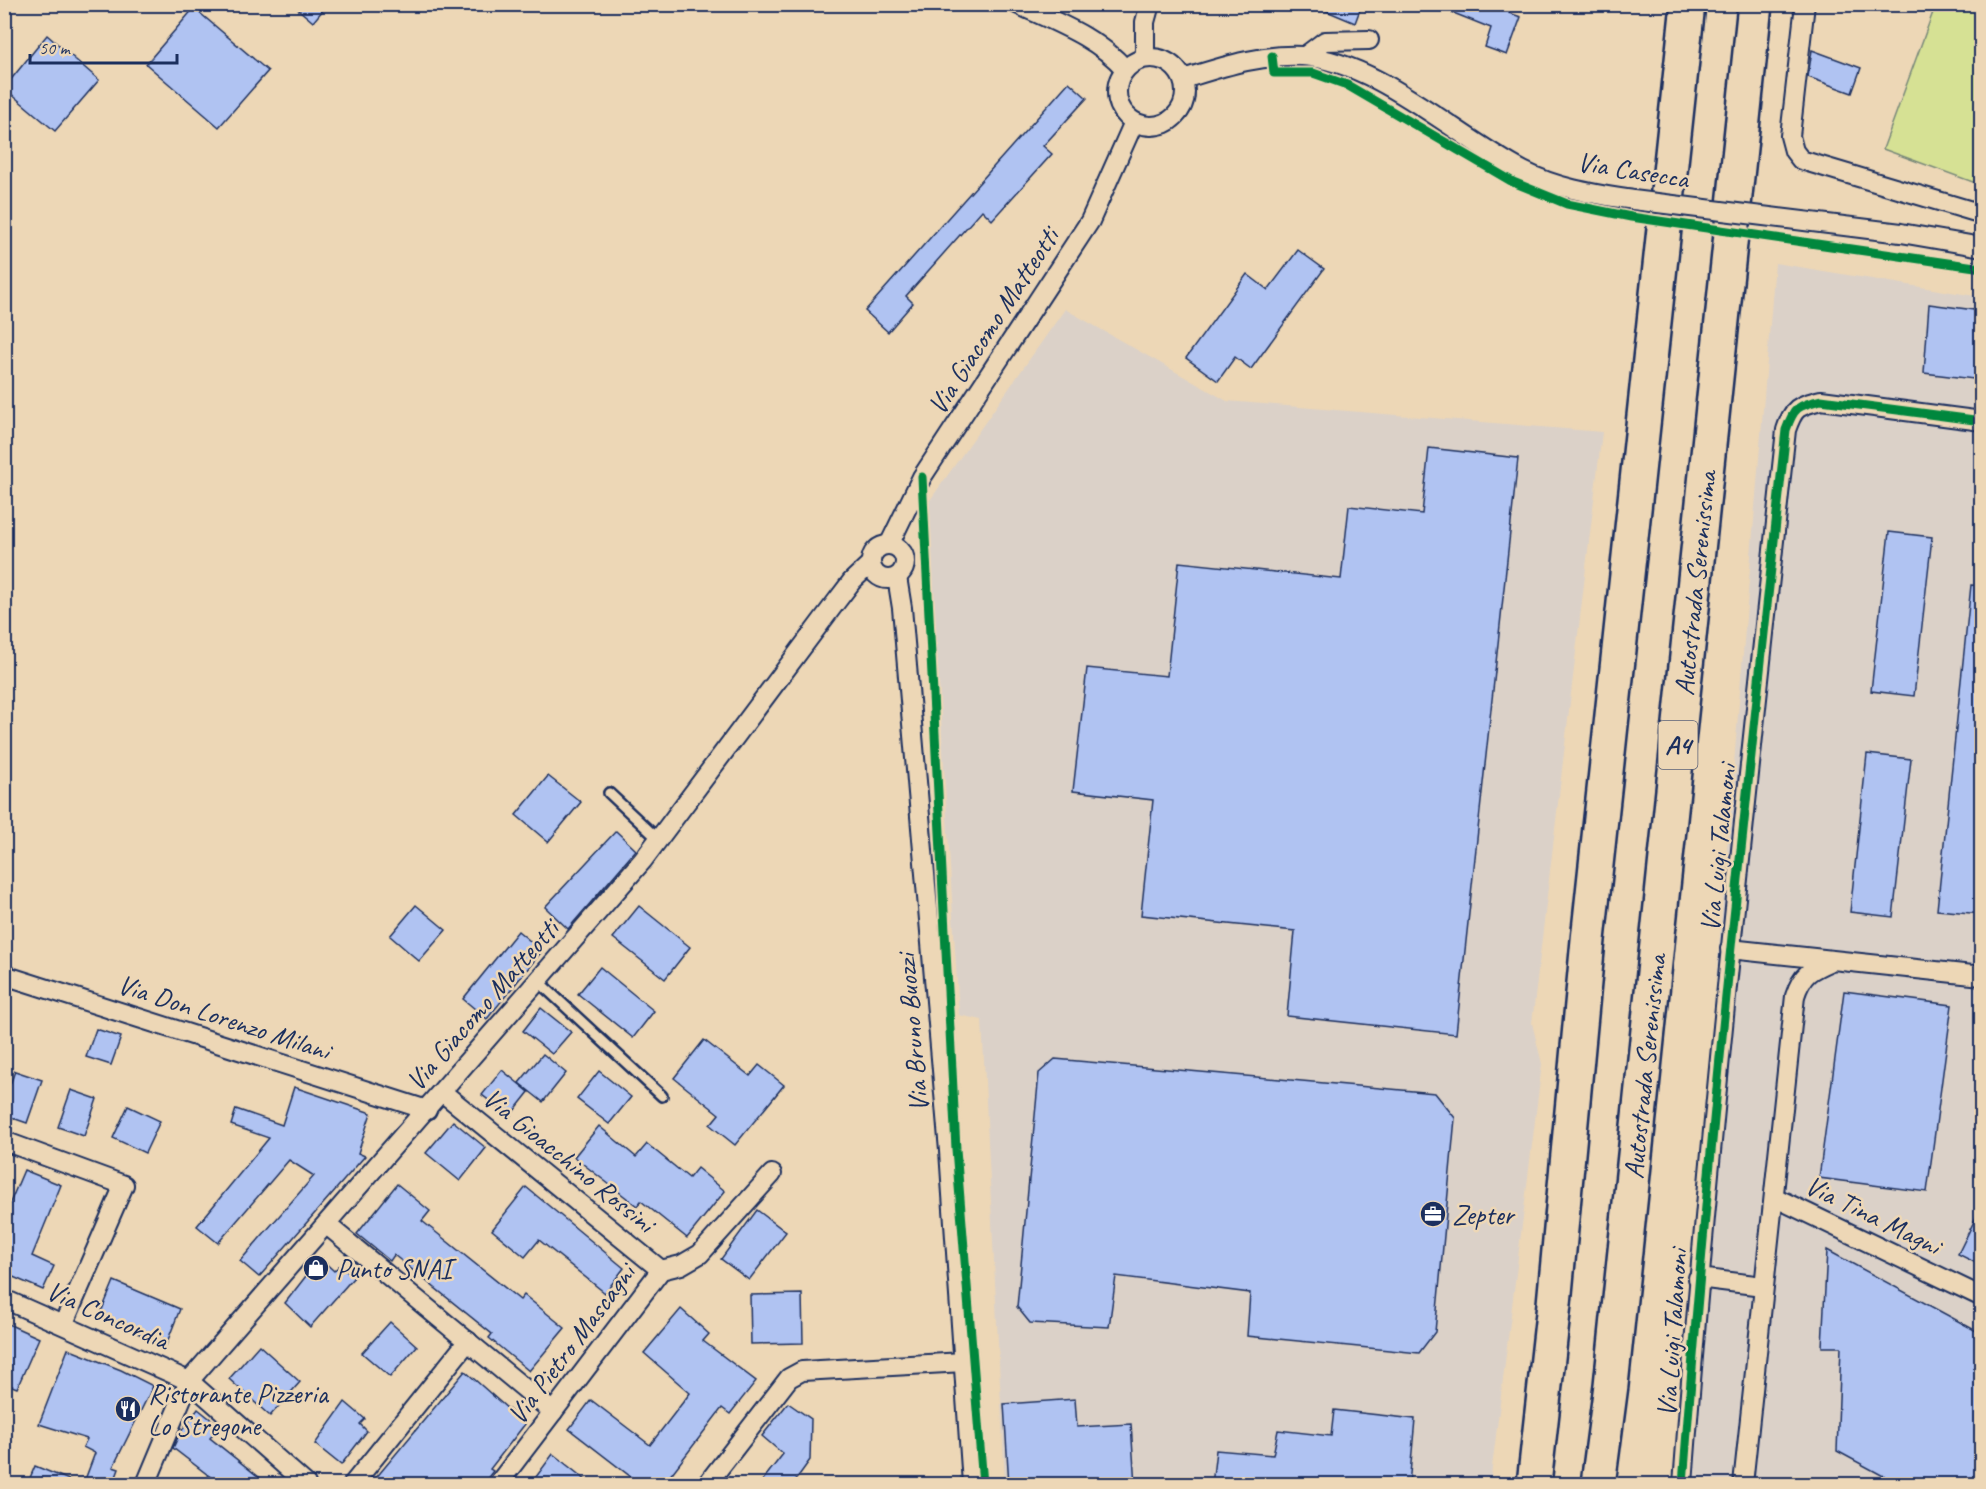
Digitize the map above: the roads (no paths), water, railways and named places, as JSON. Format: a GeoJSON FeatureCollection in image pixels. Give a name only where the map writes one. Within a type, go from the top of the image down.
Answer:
{"type":"FeatureCollection","features":[{"type":"Feature","properties":{"kind":"highway"},"geometry":{"type":"LineString","coordinates":[[1534,1485],[1554,1305],[1588,940],[1688,4]]}},
{"type":"Feature","properties":{"kind":"highway","name":"Autostrada Serenissima"},"geometry":{"type":"LineString","coordinates":[[1598,1485],[1611,1385],[1755,4]]}},
{"type":"Feature","properties":{"kind":"street"},"geometry":{"type":"LineString","coordinates":[[1017,4],[1079,33],[1116,59],[1125,69]]}},
{"type":"Feature","properties":{"kind":"street"},"geometry":{"type":"LineString","coordinates":[[1145,58],[1145,22],[1150,4]]}},
{"type":"Feature","properties":{"kind":"street"},"geometry":{"type":"LineString","coordinates":[[1805,4],[1790,136],[1794,151],[1801,160],[1982,214]]}},
{"type":"Feature","properties":{"kind":"street"},"geometry":{"type":"LineString","coordinates":[[1305,56],[1325,41],[1370,40]]}},
{"type":"Feature","properties":{"kind":"street","name":"Via Casecca"},"geometry":{"type":"LineString","coordinates":[[1183,79],[1244,61],[1272,56],[1305,56],[1341,65],[1383,84],[1523,171],[1567,189],[1633,200],[1901,233],[1982,247]]}},
{"type":"Feature","properties":{"kind":"street"},"geometry":{"type":"LineString","coordinates":[[1145,58],[1168,62],[1183,79],[1184,100],[1173,118],[1154,126],[1134,122],[1125,114],[1119,104],[1116,91],[1125,69],[1145,58]]}},
{"type":"Feature","properties":{"kind":"street","name":"Via Giacomo Matteotti"},"geometry":{"type":"LineString","coordinates":[[146,1485],[189,1381],[427,1110],[658,839],[852,581],[870,564],[876,549],[889,545],[922,477],[1090,221],[1134,122]]}},
{"type":"Feature","properties":{"kind":"street","name":"Via Luigi Talamoni"},"geometry":{"type":"LineString","coordinates":[[1683,1485],[1698,1278],[1730,949],[1786,430],[1792,412],[1802,405],[1821,400],[1982,421]]}},
{"type":"Feature","properties":{"kind":"street"},"geometry":{"type":"LineString","coordinates":[[870,564],[880,578],[889,580],[897,577],[904,568],[905,560],[900,550],[889,545]]}},
{"type":"Feature","properties":{"kind":"street","name":"Via Bruno Buozzi"},"geometry":{"type":"LineString","coordinates":[[897,577],[902,608],[947,1128],[972,1485]]}},
{"type":"Feature","properties":{"kind":"street","name":"Via Luigi Talamoni"},"geometry":{"type":"LineString","coordinates":[[1730,949],[1982,976]]}},
{"type":"Feature","properties":{"kind":"street"},"geometry":{"type":"LineString","coordinates":[[1743,1485],[1795,996],[1800,980],[1812,969],[1830,961]]}},
{"type":"Feature","properties":{"kind":"street","name":"Via Don Lorenzo Milani"},"geometry":{"type":"LineString","coordinates":[[4,975],[427,1110]]}},
{"type":"Feature","properties":{"kind":"street","name":"Via Gioacchino Rossini"},"geometry":{"type":"LineString","coordinates":[[442,1092],[661,1270]]}},
{"type":"Feature","properties":{"kind":"street"},"geometry":{"type":"LineString","coordinates":[[4,1141],[124,1185],[64,1323]]}},
{"type":"Feature","properties":{"kind":"street","name":"Via Pietro Mascagni"},"geometry":{"type":"LineString","coordinates":[[498,1485],[661,1270],[681,1266],[700,1254],[772,1174]]}},
{"type":"Feature","properties":{"kind":"street","name":"Via Tina Magni"},"geometry":{"type":"LineString","coordinates":[[1774,1197],[1982,1297]]}},
{"type":"Feature","properties":{"kind":"street"},"geometry":{"type":"LineString","coordinates":[[327,1225],[553,1412]]}},
{"type":"Feature","properties":{"kind":"street","name":"Via Luigi Talamoni"},"geometry":{"type":"LineString","coordinates":[[1698,1278],[1763,1286]]}},
{"type":"Feature","properties":{"kind":"street","name":"Via Concordia"},"geometry":{"type":"LineString","coordinates":[[4,1299],[64,1323],[189,1381],[306,1485]]}},
{"type":"Feature","properties":{"kind":"street"},"geometry":{"type":"LineString","coordinates":[[353,1485],[468,1341]]}},
{"type":"Feature","properties":{"kind":"street"},"geometry":{"type":"LineString","coordinates":[[707,1485],[789,1378],[802,1371],[964,1362]]}},
{"type":"Feature","properties":{"kind":"lane"},"geometry":{"type":"LineString","coordinates":[[609,793],[658,839]]}},
{"type":"Feature","properties":{"kind":"lane"},"geometry":{"type":"LineString","coordinates":[[538,981],[662,1096]]}},
{"type":"Feature","properties":{"kind":"place","name":"Zepter"},"geometry":{"type":"Point","coordinates":[1433,1214]}},
{"type":"Feature","properties":{"kind":"place","name":"Punto SNAI"},"geometry":{"type":"Point","coordinates":[316,1268]}},
{"type":"Feature","properties":{"kind":"place","name":"Ristorante Pizzeria Lo Stregone"},"geometry":{"type":"Point","coordinates":[128,1409]}}]}
